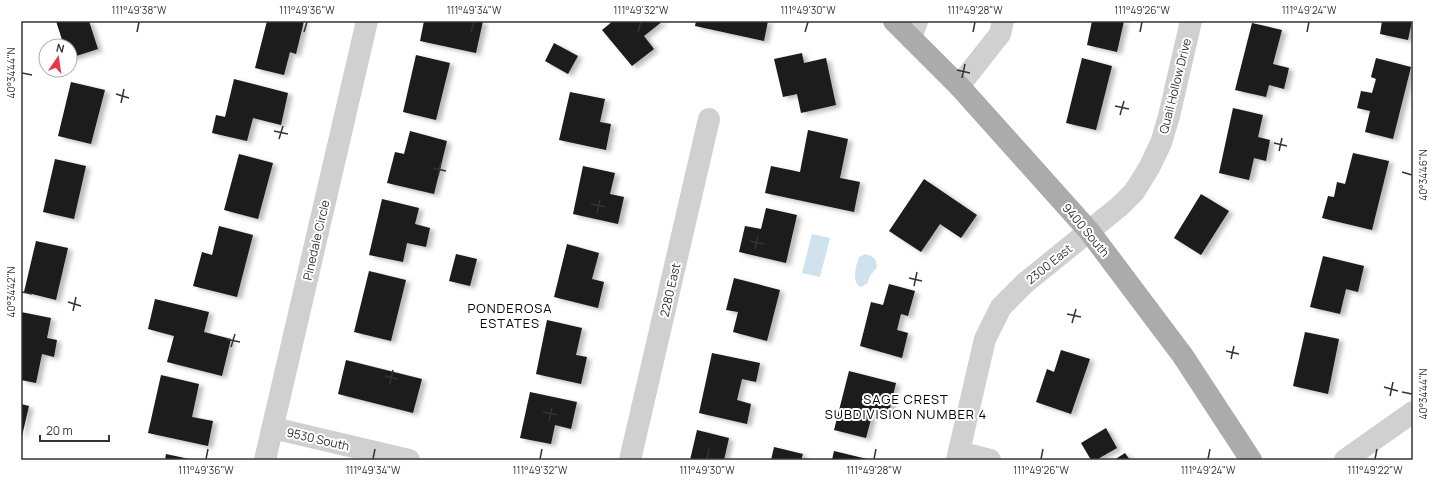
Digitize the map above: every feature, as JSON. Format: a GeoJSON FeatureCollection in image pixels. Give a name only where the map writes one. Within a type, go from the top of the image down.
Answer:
{"type":"FeatureCollection","features":[{"type":"Feature","properties":{"kind":"main road","name":"9400 South"},"geometry":{"type":"LineString","coordinates":[[894,21],[914,29],[959,86],[1089,230],[1183,356],[1251,460]]}},
{"type":"Feature","properties":{"kind":"street","name":"Pinedale Circle"},"geometry":{"type":"LineString","coordinates":[[265,460],[367,21]]}},
{"type":"Feature","properties":{"kind":"street"},"geometry":{"type":"LineString","coordinates":[[959,86],[1000,34],[1004,21]]}},
{"type":"Feature","properties":{"kind":"street","name":"Quail Hollow Drive"},"geometry":{"type":"LineString","coordinates":[[1134,192],[1149,168],[1161,143],[1170,116],[1191,21]]}},
{"type":"Feature","properties":{"kind":"street","name":"2280 East"},"geometry":{"type":"LineString","coordinates":[[630,460],[709,119]]}},
{"type":"Feature","properties":{"kind":"street","name":"2300 East"},"geometry":{"type":"LineString","coordinates":[[958,456],[985,339],[1001,307],[1025,283],[1120,206],[1134,192]]}},
{"type":"Feature","properties":{"kind":"street"},"geometry":{"type":"LineString","coordinates":[[1345,460],[1413,412]]}},
{"type":"Feature","properties":{"kind":"street","name":"9530 South"},"geometry":{"type":"LineString","coordinates":[[273,428],[409,460]]}},
{"type":"Feature","properties":{"kind":"street"},"geometry":{"type":"LineString","coordinates":[[958,456],[990,460]]}},
{"type":"Feature","properties":{"kind":"water"},"geometry":{"type":"Polygon","coordinates":[[[812,234],[830,238],[820,277],[802,273],[812,234]]]}},
{"type":"Feature","properties":{"kind":"water"},"geometry":{"type":"Polygon","coordinates":[[[865,254],[874,258],[877,267],[870,276],[867,284],[861,287],[856,282],[855,274],[859,257],[865,254]]]}},
{"type":"Feature","properties":{"kind":"building"},"geometry":{"type":"Polygon","coordinates":[[[56,21],[89,21],[98,49],[78,55],[78,38],[61,38],[56,21]]]}},
{"type":"Feature","properties":{"kind":"building"},"geometry":{"type":"Polygon","coordinates":[[[267,21],[304,21],[296,54],[290,52],[284,75],[255,68],[267,21]]]}},
{"type":"Feature","properties":{"kind":"building"},"geometry":{"type":"Polygon","coordinates":[[[424,21],[483,21],[476,53],[420,41],[424,21]]]}},
{"type":"Feature","properties":{"kind":"building"},"geometry":{"type":"Polygon","coordinates":[[[613,21],[663,21],[644,36],[654,49],[632,66],[602,30],[613,21]]]}},
{"type":"Feature","properties":{"kind":"building"},"geometry":{"type":"Polygon","coordinates":[[[696,21],[768,21],[764,41],[695,26],[696,21]]]}},
{"type":"Feature","properties":{"kind":"building"},"geometry":{"type":"Polygon","coordinates":[[[1092,21],[1124,21],[1117,52],[1087,45],[1092,21]]]}},
{"type":"Feature","properties":{"kind":"building"},"geometry":{"type":"Polygon","coordinates":[[[1382,21],[1412,21],[1408,40],[1380,34],[1382,21]]]}},
{"type":"Feature","properties":{"kind":"building"},"geometry":{"type":"Polygon","coordinates":[[[1252,23],[1282,30],[1273,64],[1289,68],[1284,89],[1269,85],[1266,97],[1235,90],[1252,23]]]}},
{"type":"Feature","properties":{"kind":"building"},"geometry":{"type":"Polygon","coordinates":[[[554,43],[578,56],[568,74],[545,61],[554,43]]]}},
{"type":"Feature","properties":{"kind":"building"},"geometry":{"type":"Polygon","coordinates":[[[802,53],[804,63],[826,58],[836,105],[801,113],[797,94],[783,97],[774,59],[802,53]]]}},
{"type":"Feature","properties":{"kind":"building"},"geometry":{"type":"Polygon","coordinates":[[[416,55],[450,63],[436,120],[403,112],[416,55]]]}},
{"type":"Feature","properties":{"kind":"building"},"geometry":{"type":"Polygon","coordinates":[[[1082,58],[1112,66],[1096,130],[1066,123],[1082,58]]]}},
{"type":"Feature","properties":{"kind":"building"},"geometry":{"type":"Polygon","coordinates":[[[1376,58],[1411,67],[1393,139],[1365,132],[1370,111],[1357,108],[1361,91],[1372,93],[1376,79],[1371,77],[1376,58]]]}},
{"type":"Feature","properties":{"kind":"building"},"geometry":{"type":"Polygon","coordinates":[[[234,79],[288,93],[281,125],[253,118],[247,141],[212,133],[216,115],[225,117],[234,79]]]}},
{"type":"Feature","properties":{"kind":"building"},"geometry":{"type":"Polygon","coordinates":[[[71,82],[105,90],[91,144],[58,136],[71,82]]]}},
{"type":"Feature","properties":{"kind":"building"},"geometry":{"type":"Polygon","coordinates":[[[570,92],[605,99],[600,122],[611,124],[606,150],[559,140],[570,92]]]}},
{"type":"Feature","properties":{"kind":"building"},"geometry":{"type":"Polygon","coordinates":[[[1233,108],[1263,115],[1258,137],[1270,140],[1266,161],[1254,158],[1249,180],[1219,173],[1233,108]]]}},
{"type":"Feature","properties":{"kind":"building"},"geometry":{"type":"Polygon","coordinates":[[[808,130],[848,139],[840,178],[860,182],[854,212],[765,193],[771,166],[800,172],[808,130]]]}},
{"type":"Feature","properties":{"kind":"building"},"geometry":{"type":"Polygon","coordinates":[[[410,131],[447,141],[434,194],[387,183],[395,152],[404,154],[410,131]]]}},
{"type":"Feature","properties":{"kind":"building"},"geometry":{"type":"Polygon","coordinates":[[[1353,153],[1389,161],[1372,230],[1322,218],[1328,196],[1334,197],[1337,182],[1345,184],[1353,153]]]}},
{"type":"Feature","properties":{"kind":"building"},"geometry":{"type":"Polygon","coordinates":[[[239,154],[273,163],[258,219],[224,210],[239,154]]]}},
{"type":"Feature","properties":{"kind":"building"},"geometry":{"type":"Polygon","coordinates":[[[55,159],[86,166],[74,219],[43,212],[55,159]]]}},
{"type":"Feature","properties":{"kind":"building"},"geometry":{"type":"Polygon","coordinates":[[[583,166],[615,173],[610,194],[624,197],[618,224],[573,214],[583,166]]]}},
{"type":"Feature","properties":{"kind":"building"},"geometry":{"type":"Polygon","coordinates":[[[924,179],[977,215],[961,238],[940,224],[921,252],[889,231],[924,179]]]}},
{"type":"Feature","properties":{"kind":"building"},"geometry":{"type":"Polygon","coordinates":[[[1201,194],[1229,211],[1201,255],[1174,238],[1201,194]]]}},
{"type":"Feature","properties":{"kind":"building"},"geometry":{"type":"Polygon","coordinates":[[[382,199],[419,208],[415,224],[430,228],[426,247],[407,243],[403,262],[369,255],[382,199]]]}},
{"type":"Feature","properties":{"kind":"building"},"geometry":{"type":"Polygon","coordinates":[[[766,208],[797,215],[786,263],[739,252],[745,226],[761,229],[766,208]]]}},
{"type":"Feature","properties":{"kind":"building"},"geometry":{"type":"Polygon","coordinates":[[[219,226],[253,235],[237,297],[193,286],[202,252],[212,255],[219,226]]]}},
{"type":"Feature","properties":{"kind":"building"},"geometry":{"type":"Polygon","coordinates":[[[36,241],[68,248],[56,300],[24,292],[36,241]]]}},
{"type":"Feature","properties":{"kind":"building"},"geometry":{"type":"Polygon","coordinates":[[[567,244],[599,253],[592,279],[604,282],[598,308],[554,297],[567,244]]]}},
{"type":"Feature","properties":{"kind":"building"},"geometry":{"type":"Polygon","coordinates":[[[456,254],[477,259],[470,286],[449,281],[456,254]]]}},
{"type":"Feature","properties":{"kind":"building"},"geometry":{"type":"Polygon","coordinates":[[[1323,256],[1364,266],[1358,292],[1346,289],[1340,314],[1310,307],[1323,256]]]}},
{"type":"Feature","properties":{"kind":"building"},"geometry":{"type":"Polygon","coordinates":[[[369,271],[406,280],[391,341],[354,332],[369,271]]]}},
{"type":"Feature","properties":{"kind":"building"},"geometry":{"type":"Polygon","coordinates":[[[734,278],[780,290],[767,341],[733,332],[738,312],[726,310],[734,278]]]}},
{"type":"Feature","properties":{"kind":"building"},"geometry":{"type":"Polygon","coordinates":[[[889,284],[915,291],[908,316],[901,314],[897,330],[908,333],[902,358],[860,346],[871,302],[883,305],[889,284]]]}},
{"type":"Feature","properties":{"kind":"building"},"geometry":{"type":"Polygon","coordinates":[[[155,299],[209,312],[204,332],[231,339],[222,376],[167,362],[174,336],[148,329],[155,299]]]}},
{"type":"Feature","properties":{"kind":"building"},"geometry":{"type":"Polygon","coordinates":[[[21,312],[51,318],[47,338],[57,340],[54,357],[42,354],[36,383],[21,380],[21,312]]]}},
{"type":"Feature","properties":{"kind":"building"},"geometry":{"type":"Polygon","coordinates":[[[547,320],[582,328],[576,355],[587,357],[581,384],[536,374],[547,320]]]}},
{"type":"Feature","properties":{"kind":"building"},"geometry":{"type":"Polygon","coordinates":[[[1305,332],[1339,339],[1328,394],[1293,386],[1305,332]]]}},
{"type":"Feature","properties":{"kind":"building"},"geometry":{"type":"Polygon","coordinates":[[[1061,350],[1090,359],[1071,414],[1036,402],[1047,369],[1054,372],[1061,350]]]}},
{"type":"Feature","properties":{"kind":"building"},"geometry":{"type":"Polygon","coordinates":[[[712,353],[760,363],[756,382],[742,379],[737,400],[751,404],[747,424],[699,413],[712,353]]]}},
{"type":"Feature","properties":{"kind":"building"},"geometry":{"type":"Polygon","coordinates":[[[346,360],[422,379],[413,413],[338,394],[346,360]]]}},
{"type":"Feature","properties":{"kind":"building"},"geometry":{"type":"Polygon","coordinates":[[[849,371],[896,383],[889,412],[874,408],[866,438],[834,430],[849,371]]]}},
{"type":"Feature","properties":{"kind":"building"},"geometry":{"type":"Polygon","coordinates":[[[161,375],[199,384],[192,417],[213,421],[208,446],[148,433],[161,375]]]}},
{"type":"Feature","properties":{"kind":"building"},"geometry":{"type":"Polygon","coordinates":[[[530,392],[577,402],[571,429],[555,425],[551,444],[520,438],[530,392]]]}},
{"type":"Feature","properties":{"kind":"building"},"geometry":{"type":"Polygon","coordinates":[[[21,404],[29,406],[22,436],[21,436],[21,404]]]}},
{"type":"Feature","properties":{"kind":"building"},"geometry":{"type":"Polygon","coordinates":[[[1106,428],[1117,448],[1096,460],[1091,460],[1081,443],[1106,428]]]}},
{"type":"Feature","properties":{"kind":"building"},"geometry":{"type":"Polygon","coordinates":[[[697,430],[729,438],[724,460],[690,460],[697,430]]]}},
{"type":"Feature","properties":{"kind":"building"},"geometry":{"type":"Polygon","coordinates":[[[774,447],[803,454],[801,460],[771,460],[774,447]]]}},
{"type":"Feature","properties":{"kind":"building"},"geometry":{"type":"Polygon","coordinates":[[[834,451],[867,459],[832,460],[834,451]]]}},
{"type":"Feature","properties":{"kind":"building"},"geometry":{"type":"Polygon","coordinates":[[[1125,453],[1130,460],[1114,460],[1125,453]]]}},
{"type":"Feature","properties":{"kind":"building"},"geometry":{"type":"Polygon","coordinates":[[[166,454],[189,459],[189,460],[165,460],[166,454]]]}},
{"type":"Feature","properties":{"kind":"district","name":"PONDEROSA ESTATES"},"geometry":{"type":"Point","coordinates":[510,316]}},
{"type":"Feature","properties":{"kind":"district","name":"SAGE CREST SUBDIVISION NUMBER 4"},"geometry":{"type":"Point","coordinates":[906,406]}}]}
